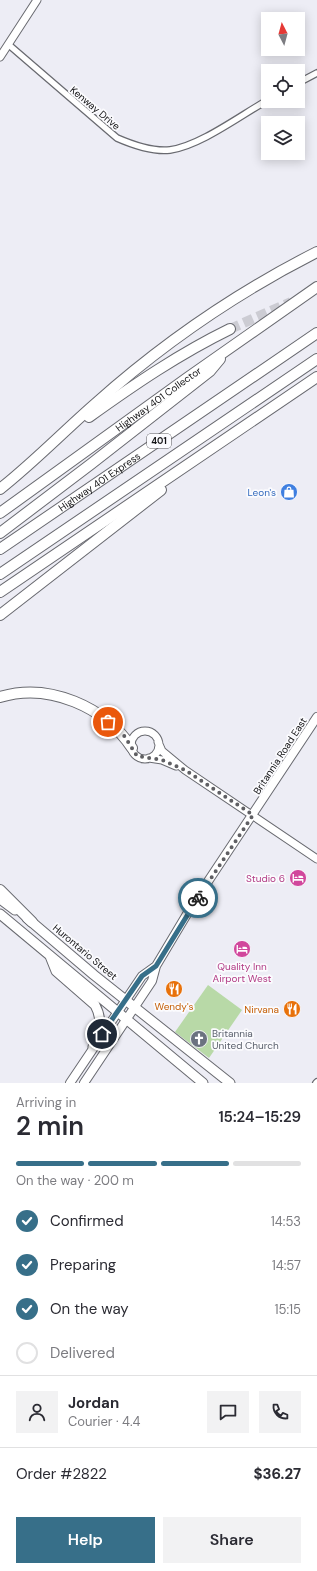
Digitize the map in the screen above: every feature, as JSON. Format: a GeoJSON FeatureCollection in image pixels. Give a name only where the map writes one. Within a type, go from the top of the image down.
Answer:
{"type":"FeatureCollection","features":[{"type":"Feature","properties":{"kind":"highway"},"geometry":{"type":"LineString","coordinates":[[0,489],[55,442],[96,404],[179,336],[230,302],[317,252]]}},
{"type":"Feature","properties":{"kind":"highway","name":"Highway 401 Collector"},"geometry":{"type":"LineString","coordinates":[[0,513],[317,287]]}},
{"type":"Feature","properties":{"kind":"highway"},"geometry":{"type":"LineString","coordinates":[[55,442],[152,372],[182,354],[230,329]]}},
{"type":"Feature","properties":{"kind":"highway","name":"Highway 401 Express"},"geometry":{"type":"LineString","coordinates":[[0,549],[317,333]]}},
{"type":"Feature","properties":{"kind":"highway"},"geometry":{"type":"LineString","coordinates":[[0,533],[210,371],[229,349]]}},
{"type":"Feature","properties":{"kind":"highway","name":"401"},"geometry":{"type":"LineString","coordinates":[[0,574],[317,359]]}},
{"type":"Feature","properties":{"kind":"highway"},"geometry":{"type":"LineString","coordinates":[[0,592],[317,377]]}},
{"type":"Feature","properties":{"kind":"highway"},"geometry":{"type":"LineString","coordinates":[[0,615],[218,445]]}},
{"type":"Feature","properties":{"kind":"highway"},"geometry":{"type":"LineString","coordinates":[[0,697],[32,692],[65,698],[94,712],[116,727],[132,748]]}},
{"type":"Feature","properties":{"kind":"highway"},"geometry":{"type":"LineString","coordinates":[[0,890],[32,922]]}},
{"type":"Feature","properties":{"kind":"main road","name":"Britannia Road East"},"geometry":{"type":"LineString","coordinates":[[84,1083],[152,981],[156,966],[193,904],[317,717]]}},
{"type":"Feature","properties":{"kind":"main road","name":"Hurontario Street"},"geometry":{"type":"LineString","coordinates":[[0,899],[32,922],[131,1013],[203,1083]]}},
{"type":"Feature","properties":{"kind":"main road","name":"Hurontario Street"},"geometry":{"type":"LineString","coordinates":[[0,914],[49,955],[230,1083]]}},
{"type":"Feature","properties":{"kind":"main road"},"geometry":{"type":"LineString","coordinates":[[49,955],[56,971],[95,1005],[101,1020],[93,1047]]}},
{"type":"Feature","properties":{"kind":"main road","name":"Britannia Road East"},"geometry":{"type":"LineString","coordinates":[[70,1083],[142,976],[156,966]]}},
{"type":"Feature","properties":{"kind":"street"},"geometry":{"type":"LineString","coordinates":[[0,57],[37,0]]}},
{"type":"Feature","properties":{"kind":"street","name":"Kenway Drive"},"geometry":{"type":"LineString","coordinates":[[9,45],[117,138],[137,147],[170,150],[199,140],[261,104]]}},
{"type":"Feature","properties":{"kind":"street"},"geometry":{"type":"LineString","coordinates":[[305,79],[317,72]]}},
{"type":"Feature","properties":{"kind":"street"},"geometry":{"type":"LineString","coordinates":[[185,770],[162,760],[137,756],[131,744],[134,737],[142,731],[151,732],[162,751],[185,770],[317,859]]}},
{"type":"Feature","properties":{"kind":"street"},"geometry":{"type":"LineString","coordinates":[[149,758],[157,752],[158,742]]}},
{"type":"Feature","properties":{"kind":"green space"},"geometry":{"type":"Polygon","coordinates":[[[208,985],[242,1010],[209,1058],[175,1032],[208,985]]]}},
{"type":"Feature","properties":{"kind":"tunnel"},"geometry":{"type":"LineString","coordinates":[[230,329],[291,302]]}},
{"type":"Feature","properties":{"kind":"way so far"},"geometry":{"type":"LineString","coordinates":[[108,722],[123,734],[137,756],[162,760],[185,770],[253,815],[198,898]]}},
{"type":"Feature","properties":{"kind":"place","name":"Leon's"},"geometry":{"type":"Point","coordinates":[289,492]}},
{"type":"Feature","properties":{"kind":"place","name":"Studio 6"},"geometry":{"type":"Point","coordinates":[298,878]}},
{"type":"Feature","properties":{"kind":"place","name":"Quality Inn Airport West"},"geometry":{"type":"Point","coordinates":[242,949]}},
{"type":"Feature","properties":{"kind":"place","name":"Wendy's"},"geometry":{"type":"Point","coordinates":[174,989]}},
{"type":"Feature","properties":{"kind":"place","name":"Nirvana"},"geometry":{"type":"Point","coordinates":[292,1009]}},
{"type":"Feature","properties":{"kind":"place","name":"Britannia United Church"},"geometry":{"type":"Point","coordinates":[199,1039]}},
{"type":"Feature","properties":{"kind":"route"},"geometry":{"type":"LineString","coordinates":[[102,1034],[142,976],[156,966],[198,898]]}}]}
